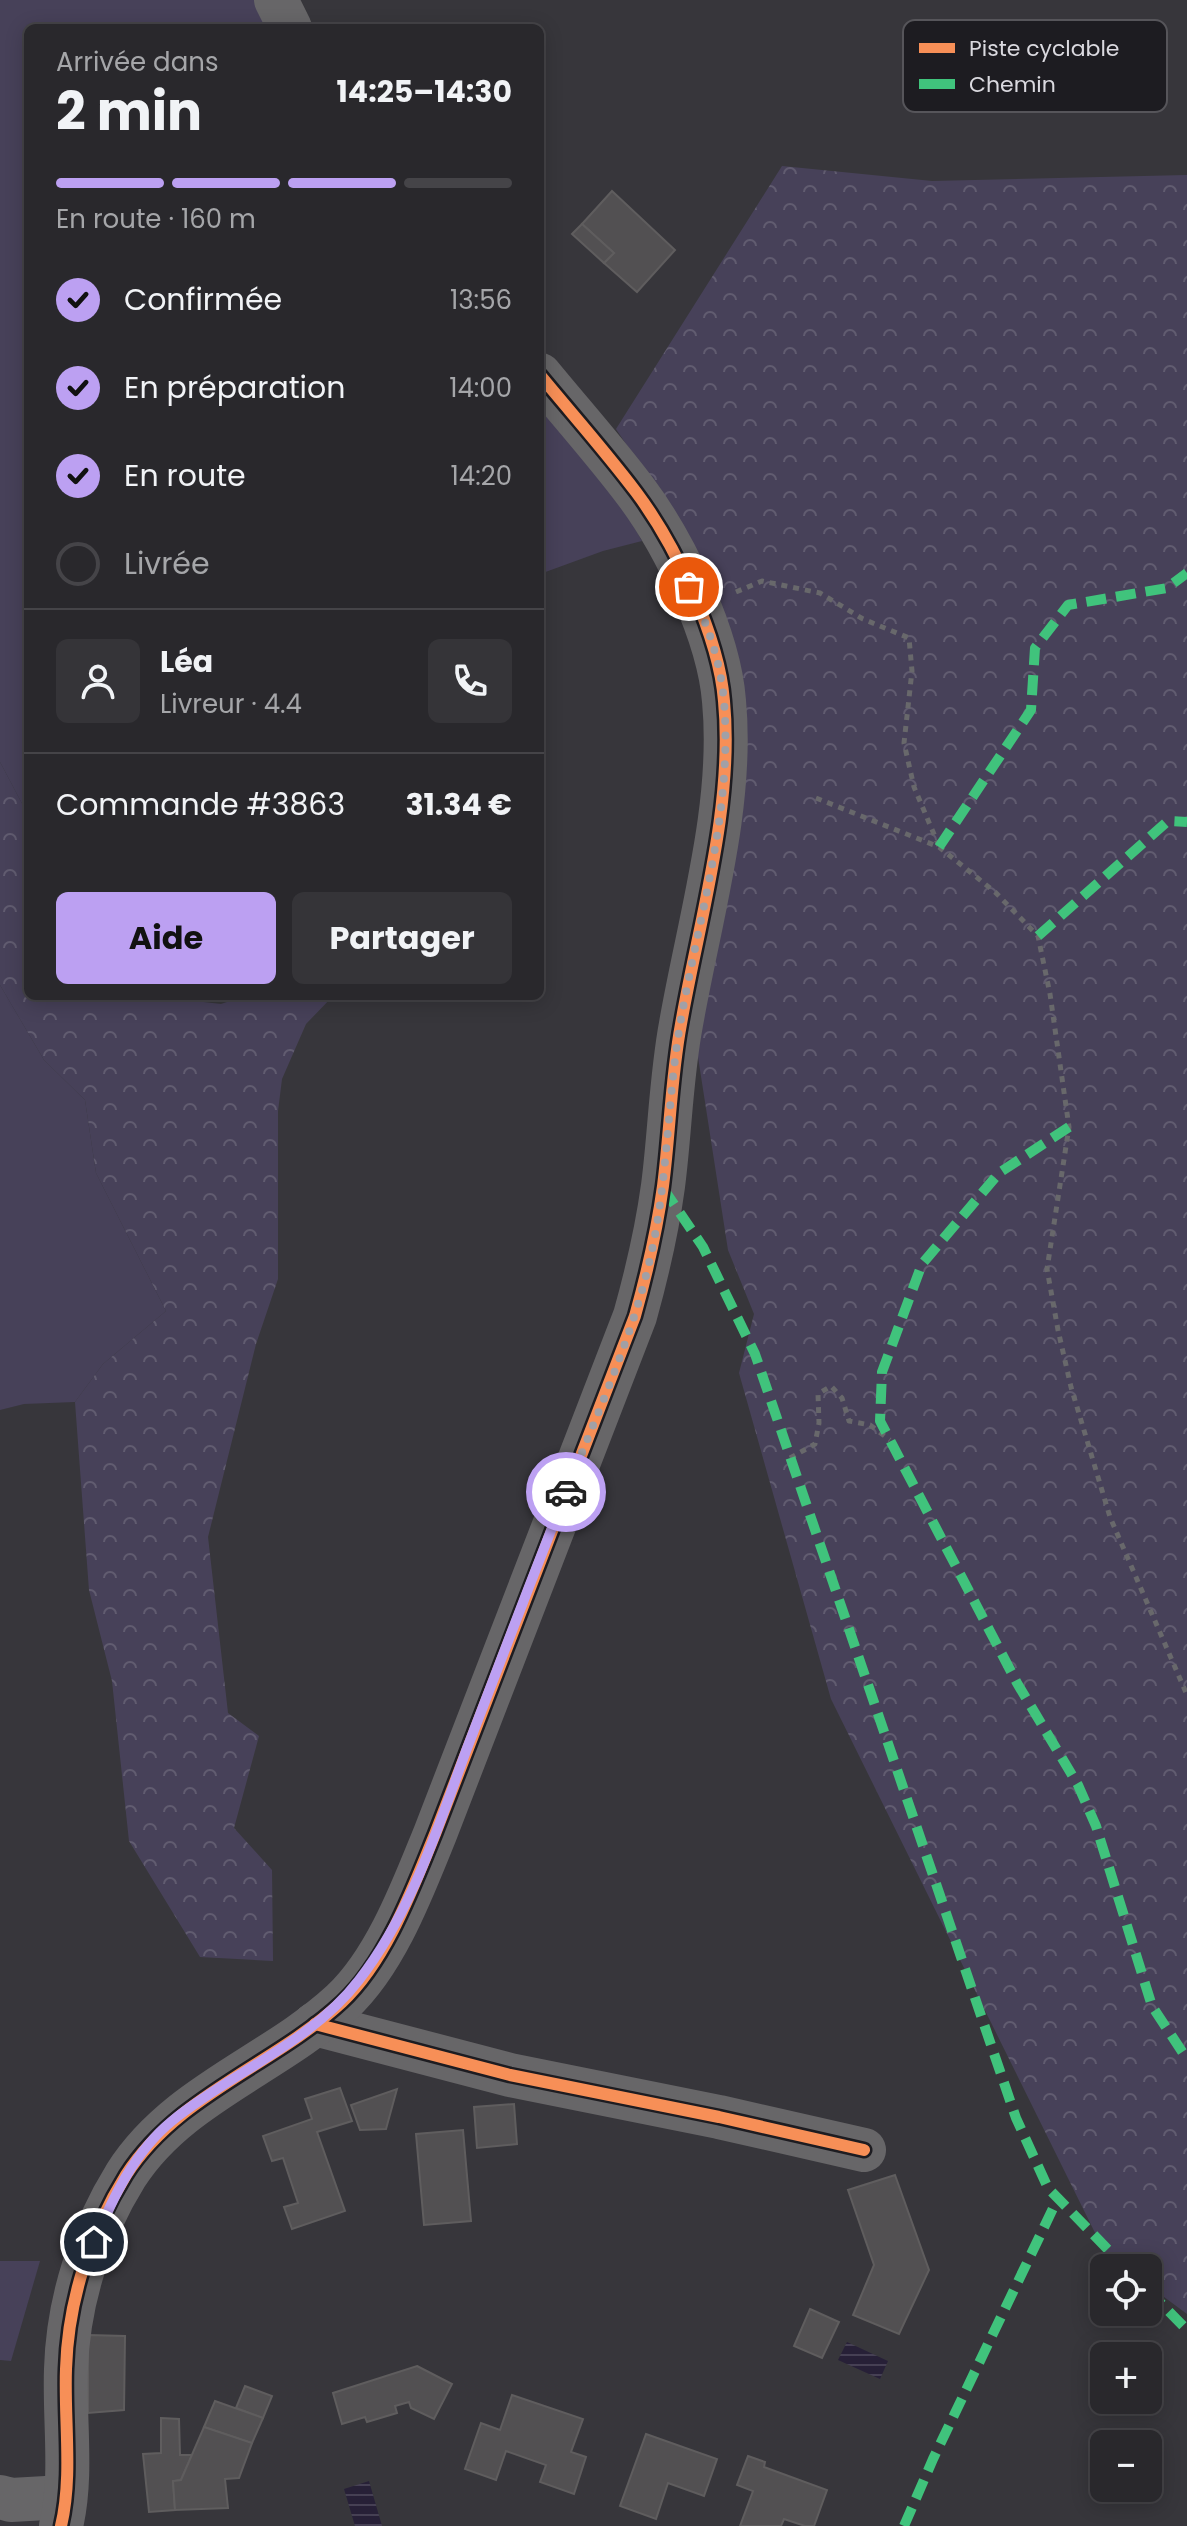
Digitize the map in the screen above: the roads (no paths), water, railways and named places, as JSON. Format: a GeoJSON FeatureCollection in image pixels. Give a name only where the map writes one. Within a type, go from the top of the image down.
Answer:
{"type":"FeatureCollection","features":[{"type":"Feature","properties":{"kind":"street"},"geometry":{"type":"LineString","coordinates":[[276,0],[288,24]]}},
{"type":"Feature","properties":{"kind":"street"},"geometry":{"type":"LineString","coordinates":[[0,2497],[62,2512],[69,2322],[77,2284],[125,2177],[142,2152],[171,2122],[315,2024],[344,2000],[370,1966],[411,1894],[639,1301],[651,1257],[663,1188],[680,1027],[720,816],[725,748],[724,701],[717,662],[700,607],[668,546],[637,493],[544,380]]}},
{"type":"Feature","properties":{"kind":"street"},"geometry":{"type":"LineString","coordinates":[[315,2024],[510,2075],[864,2150]]}}]}
